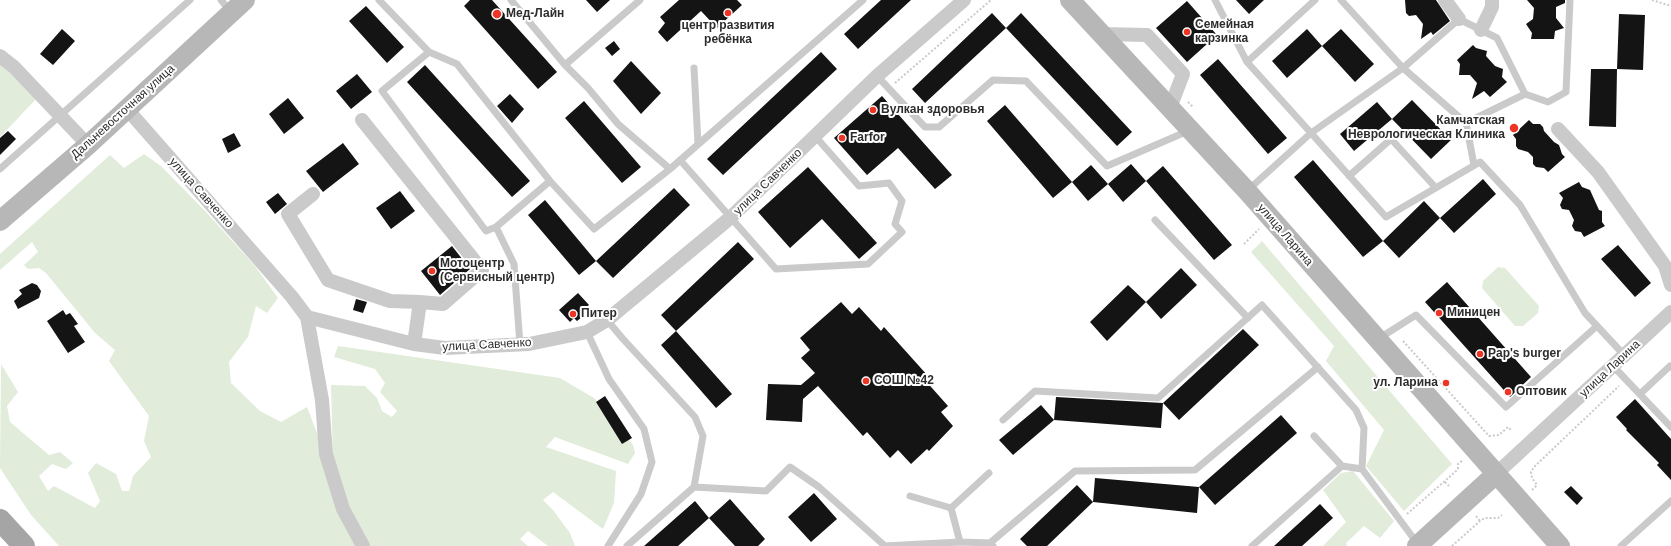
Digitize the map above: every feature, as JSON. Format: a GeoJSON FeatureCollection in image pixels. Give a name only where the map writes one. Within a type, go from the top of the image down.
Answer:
{"type":"FeatureCollection","features":[{"type":"Feature","properties":{"kind":"main road","name":"улица Ларина"},"geometry":{"type":"LineString","coordinates":[[1070,0],[1247,191],[1384,335],[1496,474],[1560,546]]}},
{"type":"Feature","properties":{"kind":"main road","name":"Дальневосточная улица"},"geometry":{"type":"LineString","coordinates":[[0,221],[88,145],[127,109],[232,4]]}},
{"type":"Feature","properties":{"kind":"main road"},"geometry":{"type":"LineString","coordinates":[[1418,545],[1496,474]]}},
{"type":"Feature","properties":{"kind":"main road"},"geometry":{"type":"LineString","coordinates":[[0,520],[24,546]]}},
{"type":"Feature","properties":{"kind":"street","name":"улица Савченко"},"geometry":{"type":"LineString","coordinates":[[127,109],[272,273],[307,318],[414,344],[445,348],[520,345],[587,332],[607,320],[730,218],[877,76],[964,0]]}},
{"type":"Feature","properties":{"kind":"street"},"geometry":{"type":"LineString","coordinates":[[1445,0],[1459,20]]}},
{"type":"Feature","properties":{"kind":"street"},"geometry":{"type":"LineString","coordinates":[[1481,30],[1492,7],[1492,0]]}},
{"type":"Feature","properties":{"kind":"street"},"geometry":{"type":"LineString","coordinates":[[1102,34],[1147,35],[1183,74],[1170,108]]}},
{"type":"Feature","properties":{"kind":"street"},"geometry":{"type":"LineString","coordinates":[[0,56],[14,67],[88,145]]}},
{"type":"Feature","properties":{"kind":"street"},"geometry":{"type":"LineString","coordinates":[[313,194],[288,214],[328,280],[390,301],[443,304],[482,270],[362,120]]}},
{"type":"Feature","properties":{"kind":"street"},"geometry":{"type":"LineString","coordinates":[[1558,129],[1602,178],[1664,266],[1671,285]]}},
{"type":"Feature","properties":{"kind":"street"},"geometry":{"type":"LineString","coordinates":[[414,344],[420,302]]}},
{"type":"Feature","properties":{"kind":"street","name":"улица Ларина"},"geometry":{"type":"LineString","coordinates":[[1496,474],[1671,312]]}},
{"type":"Feature","properties":{"kind":"street"},"geometry":{"type":"LineString","coordinates":[[307,318],[322,400],[326,454],[343,509],[363,546]]}},
{"type":"Feature","properties":{"kind":"lane"},"geometry":{"type":"LineString","coordinates":[[0,169],[190,0]]}},
{"type":"Feature","properties":{"kind":"lane"},"geometry":{"type":"LineString","coordinates":[[379,0],[429,52],[457,64],[550,181],[594,229],[670,169],[863,0]]}},
{"type":"Feature","properties":{"kind":"lane"},"geometry":{"type":"LineString","coordinates":[[511,0],[618,124],[670,169]]}},
{"type":"Feature","properties":{"kind":"lane"},"geometry":{"type":"LineString","coordinates":[[566,65],[640,0]]}},
{"type":"Feature","properties":{"kind":"lane"},"geometry":{"type":"LineString","coordinates":[[1215,0],[1247,62],[1386,217],[1480,162],[1520,205],[1585,313],[1625,356]]}},
{"type":"Feature","properties":{"kind":"lane"},"geometry":{"type":"LineString","coordinates":[[1247,62],[1315,0]]}},
{"type":"Feature","properties":{"kind":"lane"},"geometry":{"type":"LineString","coordinates":[[1341,0],[1403,68],[1466,123],[1474,165]]}},
{"type":"Feature","properties":{"kind":"lane"},"geometry":{"type":"LineString","coordinates":[[1247,191],[1311,133],[1403,68],[1459,20],[1497,38],[1525,94],[1548,102],[1566,92],[1570,0]]}},
{"type":"Feature","properties":{"kind":"lane"},"geometry":{"type":"LineString","coordinates":[[429,52],[382,92],[486,231],[496,227],[550,181]]}},
{"type":"Feature","properties":{"kind":"lane"},"geometry":{"type":"LineString","coordinates":[[694,68],[698,144]]}},
{"type":"Feature","properties":{"kind":"lane"},"geometry":{"type":"LineString","coordinates":[[877,76],[925,127],[938,127],[993,80],[1026,81],[1107,166],[1190,130]]}},
{"type":"Feature","properties":{"kind":"lane"},"geometry":{"type":"LineString","coordinates":[[1466,123],[1525,94]]}},
{"type":"Feature","properties":{"kind":"lane"},"geometry":{"type":"LineString","coordinates":[[680,160],[776,269],[868,264],[902,232],[895,224],[902,201],[889,183],[859,186],[815,136]]}},
{"type":"Feature","properties":{"kind":"lane"},"geometry":{"type":"LineString","coordinates":[[1349,176],[1391,139],[1436,188]]}},
{"type":"Feature","properties":{"kind":"lane"},"geometry":{"type":"LineString","coordinates":[[1155,220],[1248,318]]}},
{"type":"Feature","properties":{"kind":"lane"},"geometry":{"type":"LineString","coordinates":[[496,227],[514,264],[520,345]]}},
{"type":"Feature","properties":{"kind":"lane"},"geometry":{"type":"LineString","coordinates":[[1003,420],[1035,390],[1158,398],[1262,305],[1356,410],[1364,428],[1362,469],[1418,545]]}},
{"type":"Feature","properties":{"kind":"lane"},"geometry":{"type":"LineString","coordinates":[[1384,335],[1416,315],[1506,407],[1597,326]]}},
{"type":"Feature","properties":{"kind":"lane"},"geometry":{"type":"LineString","coordinates":[[607,320],[694,417],[703,436],[694,487],[627,546]]}},
{"type":"Feature","properties":{"kind":"lane"},"geometry":{"type":"LineString","coordinates":[[587,332],[609,379],[644,429],[652,462],[641,494],[608,546]]}},
{"type":"Feature","properties":{"kind":"lane"},"geometry":{"type":"LineString","coordinates":[[1614,366],[1671,427]]}},
{"type":"Feature","properties":{"kind":"lane"},"geometry":{"type":"LineString","coordinates":[[1640,394],[1670,366],[1671,367]]}},
{"type":"Feature","properties":{"kind":"lane"},"geometry":{"type":"LineString","coordinates":[[694,487],[766,491],[790,467],[819,486],[884,546],[960,542],[992,544],[1075,470],[1195,470],[1318,367]]}},
{"type":"Feature","properties":{"kind":"lane"},"geometry":{"type":"LineString","coordinates":[[1314,436],[1342,466],[1362,469]]}},
{"type":"Feature","properties":{"kind":"lane"},"geometry":{"type":"LineString","coordinates":[[1252,546],[1342,466]]}},
{"type":"Feature","properties":{"kind":"lane"},"geometry":{"type":"LineString","coordinates":[[951,508],[988,473]]}},
{"type":"Feature","properties":{"kind":"lane"},"geometry":{"type":"LineString","coordinates":[[910,496],[951,508]]}},
{"type":"Feature","properties":{"kind":"lane"},"geometry":{"type":"LineString","coordinates":[[1621,546],[1671,501]]}},
{"type":"Feature","properties":{"kind":"lane"},"geometry":{"type":"LineString","coordinates":[[951,508],[960,542]]}},
{"type":"Feature","properties":{"kind":"lane"},"geometry":{"type":"LineString","coordinates":[[615,546],[616,534]]}},
{"type":"Feature","properties":{"kind":"path"},"geometry":{"type":"LineString","coordinates":[[889,89],[991,0]]}},
{"type":"Feature","properties":{"kind":"path"},"geometry":{"type":"LineString","coordinates":[[1652,0],[1671,6]]}},
{"type":"Feature","properties":{"kind":"path"},"geometry":{"type":"LineString","coordinates":[[1188,102],[1193,108]]}},
{"type":"Feature","properties":{"kind":"path"},"geometry":{"type":"LineString","coordinates":[[1384,335],[1489,436]]}},
{"type":"Feature","properties":{"kind":"path"},"geometry":{"type":"LineString","coordinates":[[1532,490],[1537,485],[1532,478],[1531,472],[1539,460],[1626,379]]}},
{"type":"Feature","properties":{"kind":"path"},"geometry":{"type":"LineString","coordinates":[[1486,439],[1489,436],[1499,435],[1508,427],[1511,430]]}},
{"type":"Feature","properties":{"kind":"path"},"geometry":{"type":"LineString","coordinates":[[1400,520],[1458,469],[1458,464],[1463,460]]}},
{"type":"Feature","properties":{"kind":"path"},"geometry":{"type":"LineString","coordinates":[[1444,482],[1448,486]]}},
{"type":"Feature","properties":{"kind":"path"},"geometry":{"type":"LineString","coordinates":[[1452,546],[1480,520],[1484,518],[1498,518],[1502,515]]}},
{"type":"Feature","properties":{"kind":"path"},"geometry":{"type":"LineString","coordinates":[[1476,516],[1480,520]]}},
{"type":"Feature","properties":{"kind":"green space"},"geometry":{"type":"Polygon","coordinates":[[[0,63],[19,80],[36,99],[0,137],[0,63]]]}},
{"type":"Feature","properties":{"kind":"green space"},"geometry":{"type":"Polygon","coordinates":[[[144,154],[161,166],[207,213],[255,266],[278,298],[267,313],[256,306],[248,337],[229,362],[231,383],[260,411],[281,422],[307,407],[343,500],[333,462],[331,385],[365,386],[377,398],[382,411],[392,417],[397,411],[380,392],[385,383],[375,369],[334,357],[338,346],[560,378],[594,398],[633,445],[635,453],[628,464],[555,437],[546,447],[616,471],[614,503],[603,529],[553,492],[543,500],[553,510],[570,533],[575,546],[548,546],[528,531],[520,539],[528,546],[59,546],[31,515],[0,468],[1,364],[18,392],[7,406],[10,422],[49,455],[60,452],[73,463],[66,469],[52,464],[39,476],[48,491],[54,486],[95,508],[100,501],[88,473],[96,463],[116,474],[122,491],[129,491],[133,476],[151,457],[144,441],[149,416],[109,361],[115,350],[95,333],[46,273],[39,268],[28,269],[24,265],[38,252],[32,242],[0,270],[0,254],[110,155],[124,168],[144,154]]]}},
{"type":"Feature","properties":{"kind":"green space"},"geometry":{"type":"Polygon","coordinates":[[[1262,241],[1452,464],[1404,511],[1366,466],[1384,430],[1326,361],[1334,346],[1251,252],[1262,241]]]}},
{"type":"Feature","properties":{"kind":"green space"},"geometry":{"type":"Polygon","coordinates":[[[1498,267],[1505,268],[1539,306],[1538,313],[1523,326],[1515,326],[1482,288],[1483,281],[1498,267]]]}},
{"type":"Feature","properties":{"kind":"green space"},"geometry":{"type":"Polygon","coordinates":[[[1353,471],[1394,521],[1380,538],[1364,526],[1346,543],[1347,546],[1323,546],[1346,522],[1323,490],[1341,473],[1353,471]]]}},
{"type":"Feature","properties":{"kind":"building"},"geometry":{"type":"Polygon","coordinates":[[[470,0],[492,0],[557,72],[538,89],[464,6],[470,0]]]}},
{"type":"Feature","properties":{"kind":"building"},"geometry":{"type":"Polygon","coordinates":[[[586,0],[610,0],[597,12],[586,0]]]}},
{"type":"Feature","properties":{"kind":"building"},"geometry":{"type":"Polygon","coordinates":[[[679,0],[737,0],[742,5],[717,28],[701,11],[667,42],[658,32],[665,23],[660,17],[679,0]]]}},
{"type":"Feature","properties":{"kind":"building"},"geometry":{"type":"Polygon","coordinates":[[[881,0],[911,0],[858,49],[844,34],[881,0]]]}},
{"type":"Feature","properties":{"kind":"building"},"geometry":{"type":"Polygon","coordinates":[[[1236,0],[1264,0],[1249,14],[1236,0]]]}},
{"type":"Feature","properties":{"kind":"building"},"geometry":{"type":"Polygon","coordinates":[[[1405,0],[1436,0],[1450,21],[1433,35],[1431,32],[1421,39],[1423,24],[1416,15],[1409,16],[1406,13],[1405,0]]]}},
{"type":"Feature","properties":{"kind":"building"},"geometry":{"type":"Polygon","coordinates":[[[1527,0],[1565,0],[1565,3],[1556,7],[1556,18],[1564,28],[1555,31],[1554,39],[1531,39],[1532,33],[1526,24],[1533,19],[1534,8],[1527,0]]]}},
{"type":"Feature","properties":{"kind":"building","name":"Семейная карзинка"},"geometry":{"type":"Polygon","coordinates":[[[1187,1],[1217,35],[1187,62],[1156,28],[1187,1]]]}},
{"type":"Feature","properties":{"kind":"building"},"geometry":{"type":"Polygon","coordinates":[[[366,6],[404,47],[387,63],[349,21],[366,6]]]}},
{"type":"Feature","properties":{"kind":"building"},"geometry":{"type":"Polygon","coordinates":[[[992,13],[1006,28],[925,103],[912,89],[992,13]]]}},
{"type":"Feature","properties":{"kind":"building"},"geometry":{"type":"Polygon","coordinates":[[[1021,13],[1132,132],[1117,146],[1006,28],[1021,13]]]}},
{"type":"Feature","properties":{"kind":"building"},"geometry":{"type":"Polygon","coordinates":[[[1619,14],[1645,15],[1643,70],[1617,69],[1619,14]]]}},
{"type":"Feature","properties":{"kind":"building"},"geometry":{"type":"Polygon","coordinates":[[[62,29],[75,41],[53,65],[40,54],[62,29]]]}},
{"type":"Feature","properties":{"kind":"building"},"geometry":{"type":"Polygon","coordinates":[[[1307,29],[1322,46],[1287,78],[1272,61],[1307,29]]]}},
{"type":"Feature","properties":{"kind":"building"},"geometry":{"type":"Polygon","coordinates":[[[1341,29],[1374,64],[1355,82],[1322,46],[1341,29]]]}},
{"type":"Feature","properties":{"kind":"building"},"geometry":{"type":"Polygon","coordinates":[[[614,41],[620,49],[612,56],[605,48],[614,41]]]}},
{"type":"Feature","properties":{"kind":"building"},"geometry":{"type":"Polygon","coordinates":[[[1473,45],[1476,48],[1487,51],[1486,56],[1495,66],[1503,69],[1502,77],[1507,82],[1490,97],[1484,91],[1472,99],[1477,83],[1470,75],[1459,75],[1460,64],[1457,60],[1473,45]]]}},
{"type":"Feature","properties":{"kind":"building"},"geometry":{"type":"Polygon","coordinates":[[[821,52],[837,69],[723,175],[707,159],[821,52]]]}},
{"type":"Feature","properties":{"kind":"building"},"geometry":{"type":"Polygon","coordinates":[[[1218,59],[1287,138],[1268,154],[1200,75],[1218,59]]]}},
{"type":"Feature","properties":{"kind":"building"},"geometry":{"type":"Polygon","coordinates":[[[631,61],[661,93],[641,114],[613,81],[631,61]]]}},
{"type":"Feature","properties":{"kind":"building"},"geometry":{"type":"Polygon","coordinates":[[[425,65],[530,181],[512,197],[407,82],[425,65]]]}},
{"type":"Feature","properties":{"kind":"building"},"geometry":{"type":"Polygon","coordinates":[[[1591,69],[1617,69],[1616,127],[1589,126],[1591,69]]]}},
{"type":"Feature","properties":{"kind":"building"},"geometry":{"type":"Polygon","coordinates":[[[357,74],[372,92],[351,109],[336,91],[357,74]]]}},
{"type":"Feature","properties":{"kind":"building"},"geometry":{"type":"Polygon","coordinates":[[[510,94],[524,109],[512,123],[497,106],[510,94]]]}},
{"type":"Feature","properties":{"kind":"building"},"geometry":{"type":"Polygon","coordinates":[[[882,96],[952,175],[935,189],[898,148],[867,175],[834,138],[882,96]]]}},
{"type":"Feature","properties":{"kind":"building"},"geometry":{"type":"Polygon","coordinates":[[[288,98],[304,118],[284,134],[269,114],[288,98]]]}},
{"type":"Feature","properties":{"kind":"building"},"geometry":{"type":"Polygon","coordinates":[[[1412,100],[1451,140],[1431,159],[1392,119],[1412,100]]]}},
{"type":"Feature","properties":{"kind":"building"},"geometry":{"type":"Polygon","coordinates":[[[584,101],[641,167],[622,183],[565,118],[584,101]]]}},
{"type":"Feature","properties":{"kind":"building"},"geometry":{"type":"Polygon","coordinates":[[[1377,102],[1392,119],[1354,151],[1340,134],[1377,102]]]}},
{"type":"Feature","properties":{"kind":"building"},"geometry":{"type":"Polygon","coordinates":[[[1005,105],[1072,182],[1053,198],[987,121],[1005,105]]]}},
{"type":"Feature","properties":{"kind":"building"},"geometry":{"type":"Polygon","coordinates":[[[1529,120],[1533,124],[1540,124],[1543,127],[1544,131],[1554,142],[1559,145],[1562,154],[1565,157],[1548,172],[1544,168],[1536,167],[1533,164],[1533,157],[1528,152],[1518,149],[1516,146],[1516,139],[1513,135],[1529,120]]]}},
{"type":"Feature","properties":{"kind":"building"},"geometry":{"type":"Polygon","coordinates":[[[8,131],[16,139],[0,155],[0,138],[8,131]]]}},
{"type":"Feature","properties":{"kind":"building"},"geometry":{"type":"Polygon","coordinates":[[[234,133],[241,146],[228,153],[222,139],[234,133]]]}},
{"type":"Feature","properties":{"kind":"building"},"geometry":{"type":"Polygon","coordinates":[[[343,143],[359,164],[323,192],[306,171],[343,143]]]}},
{"type":"Feature","properties":{"kind":"building"},"geometry":{"type":"Polygon","coordinates":[[[1313,160],[1383,241],[1363,257],[1294,177],[1313,160]]]}},
{"type":"Feature","properties":{"kind":"building"},"geometry":{"type":"Polygon","coordinates":[[[1131,164],[1146,181],[1123,202],[1108,184],[1131,164]]]}},
{"type":"Feature","properties":{"kind":"building"},"geometry":{"type":"Polygon","coordinates":[[[1091,165],[1108,184],[1088,201],[1072,182],[1091,165]]]}},
{"type":"Feature","properties":{"kind":"building"},"geometry":{"type":"Polygon","coordinates":[[[1163,166],[1232,245],[1214,260],[1146,181],[1163,166]]]}},
{"type":"Feature","properties":{"kind":"building"},"geometry":{"type":"Polygon","coordinates":[[[808,167],[877,243],[859,259],[822,219],[790,248],[758,212],[808,167]]]}},
{"type":"Feature","properties":{"kind":"building"},"geometry":{"type":"Polygon","coordinates":[[[1483,179],[1496,194],[1454,233],[1440,218],[1483,179]]]}},
{"type":"Feature","properties":{"kind":"building"},"geometry":{"type":"Polygon","coordinates":[[[1579,182],[1582,187],[1590,190],[1599,210],[1602,211],[1602,222],[1605,226],[1584,237],[1581,232],[1575,231],[1572,226],[1574,220],[1569,210],[1562,209],[1560,205],[1563,198],[1559,193],[1579,182]]]}},
{"type":"Feature","properties":{"kind":"building"},"geometry":{"type":"Polygon","coordinates":[[[674,188],[690,205],[613,278],[596,261],[674,188]]]}},
{"type":"Feature","properties":{"kind":"building"},"geometry":{"type":"Polygon","coordinates":[[[400,191],[415,211],[391,229],[376,208],[400,191]]]}},
{"type":"Feature","properties":{"kind":"building"},"geometry":{"type":"Polygon","coordinates":[[[278,193],[287,204],[275,214],[266,202],[278,193]]]}},
{"type":"Feature","properties":{"kind":"building"},"geometry":{"type":"Polygon","coordinates":[[[545,200],[596,261],[579,275],[528,215],[545,200]]]}},
{"type":"Feature","properties":{"kind":"building"},"geometry":{"type":"Polygon","coordinates":[[[1424,201],[1440,218],[1399,258],[1383,241],[1424,201]]]}},
{"type":"Feature","properties":{"kind":"building"},"geometry":{"type":"Polygon","coordinates":[[[738,242],[754,259],[676,331],[661,315],[738,242]]]}},
{"type":"Feature","properties":{"kind":"building"},"geometry":{"type":"Polygon","coordinates":[[[1618,245],[1651,283],[1635,297],[1601,259],[1618,245]]]}},
{"type":"Feature","properties":{"kind":"building"},"geometry":{"type":"Polygon","coordinates":[[[452,246],[470,269],[440,295],[421,271],[452,246]]]}},
{"type":"Feature","properties":{"kind":"building"},"geometry":{"type":"Polygon","coordinates":[[[1181,268],[1197,285],[1161,319],[1146,302],[1181,268]]]}},
{"type":"Feature","properties":{"kind":"building"},"geometry":{"type":"Polygon","coordinates":[[[1447,282],[1531,377],[1510,397],[1425,302],[1447,282]]]}},
{"type":"Feature","properties":{"kind":"building"},"geometry":{"type":"Polygon","coordinates":[[[32,283],[37,285],[41,291],[39,298],[18,309],[14,301],[22,294],[19,290],[32,283]]]}},
{"type":"Feature","properties":{"kind":"building"},"geometry":{"type":"Polygon","coordinates":[[[1128,285],[1146,302],[1107,341],[1090,322],[1128,285]]]}},
{"type":"Feature","properties":{"kind":"building"},"geometry":{"type":"Polygon","coordinates":[[[578,293],[589,305],[583,310],[586,314],[577,321],[574,318],[570,322],[559,310],[578,293]]]}},
{"type":"Feature","properties":{"kind":"building"},"geometry":{"type":"Polygon","coordinates":[[[356,299],[367,302],[363,313],[353,310],[356,299]]]}},
{"type":"Feature","properties":{"kind":"building","name":"СОШ №42"},"geometry":{"type":"Polygon","coordinates":[[[841,302],[852,314],[859,307],[881,331],[884,327],[928,376],[924,379],[948,406],[941,412],[953,426],[929,451],[927,449],[911,464],[898,450],[890,458],[867,432],[863,436],[818,386],[803,399],[802,422],[766,420],[768,384],[801,385],[815,373],[801,358],[810,350],[800,338],[841,302]]]}},
{"type":"Feature","properties":{"kind":"building"},"geometry":{"type":"Polygon","coordinates":[[[63,310],[66,315],[70,313],[78,324],[74,326],[85,342],[68,353],[47,321],[63,310]]]}},
{"type":"Feature","properties":{"kind":"building"},"geometry":{"type":"Polygon","coordinates":[[[1243,329],[1259,345],[1179,420],[1163,403],[1243,329]]]}},
{"type":"Feature","properties":{"kind":"building"},"geometry":{"type":"Polygon","coordinates":[[[676,331],[732,394],[716,408],[661,345],[676,331]]]}},
{"type":"Feature","properties":{"kind":"building"},"geometry":{"type":"Polygon","coordinates":[[[605,396],[632,438],[622,444],[596,402],[605,396]]]}},
{"type":"Feature","properties":{"kind":"building"},"geometry":{"type":"Polygon","coordinates":[[[1056,397],[1163,403],[1161,428],[1054,420],[1056,397]]]}},
{"type":"Feature","properties":{"kind":"building"},"geometry":{"type":"Polygon","coordinates":[[[1635,399],[1671,439],[1671,480],[1657,465],[1659,463],[1626,430],[1627,429],[1616,417],[1635,399]]]}},
{"type":"Feature","properties":{"kind":"building"},"geometry":{"type":"Polygon","coordinates":[[[1041,405],[1054,420],[1013,455],[999,440],[1041,405]]]}},
{"type":"Feature","properties":{"kind":"building"},"geometry":{"type":"Polygon","coordinates":[[[1281,415],[1297,433],[1215,505],[1199,487],[1281,415]]]}},
{"type":"Feature","properties":{"kind":"building"},"geometry":{"type":"Polygon","coordinates":[[[1095,478],[1199,487],[1197,513],[1093,502],[1095,478]]]}},
{"type":"Feature","properties":{"kind":"building"},"geometry":{"type":"Polygon","coordinates":[[[1077,485],[1093,502],[1047,546],[1027,546],[1020,539],[1077,485]]]}},
{"type":"Feature","properties":{"kind":"building"},"geometry":{"type":"Polygon","coordinates":[[[1571,486],[1583,498],[1577,505],[1564,492],[1571,486]]]}},
{"type":"Feature","properties":{"kind":"building"},"geometry":{"type":"Polygon","coordinates":[[[814,493],[837,519],[811,542],[788,517],[814,493]]]}},
{"type":"Feature","properties":{"kind":"building"},"geometry":{"type":"Polygon","coordinates":[[[730,499],[765,539],[758,546],[735,546],[709,518],[730,499]]]}},
{"type":"Feature","properties":{"kind":"building"},"geometry":{"type":"Polygon","coordinates":[[[695,501],[709,518],[678,546],[644,546],[695,501]]]}},
{"type":"Feature","properties":{"kind":"building"},"geometry":{"type":"Polygon","coordinates":[[[1320,504],[1333,518],[1302,546],[1274,546],[1320,504]]]}},
{"type":"Feature","properties":{"kind":"place","name":"центр развития ребёнка"},"geometry":{"type":"Point","coordinates":[728,13]}},
{"type":"Feature","properties":{"kind":"place","name":"Мед-Лайн"},"geometry":{"type":"Point","coordinates":[497,14]}},
{"type":"Feature","properties":{"kind":"place","name":"Семейная карзинка"},"geometry":{"type":"Point","coordinates":[1187,32]}},
{"type":"Feature","properties":{"kind":"place","name":"Вулкан здоровья"},"geometry":{"type":"Point","coordinates":[873,110]}},
{"type":"Feature","properties":{"kind":"place","name":"Камчатская Неврологическая Клиника"},"geometry":{"type":"Point","coordinates":[1514,128]}},
{"type":"Feature","properties":{"kind":"place","name":"Farfor"},"geometry":{"type":"Point","coordinates":[842,138]}},
{"type":"Feature","properties":{"kind":"place","name":"Мотоцентр (Сервисный центр)"},"geometry":{"type":"Point","coordinates":[432,271]}},
{"type":"Feature","properties":{"kind":"place","name":"Миницен"},"geometry":{"type":"Point","coordinates":[1439,313]}},
{"type":"Feature","properties":{"kind":"place","name":"Питер"},"geometry":{"type":"Point","coordinates":[573,314]}},
{"type":"Feature","properties":{"kind":"place","name":"Pap's burger"},"geometry":{"type":"Point","coordinates":[1480,354]}},
{"type":"Feature","properties":{"kind":"place","name":"СОШ №42"},"geometry":{"type":"Point","coordinates":[866,381]}},
{"type":"Feature","properties":{"kind":"place","name":"ул. Ларина"},"geometry":{"type":"Point","coordinates":[1446,383]}},
{"type":"Feature","properties":{"kind":"place","name":"Оптовик"},"geometry":{"type":"Point","coordinates":[1508,392]}}]}
